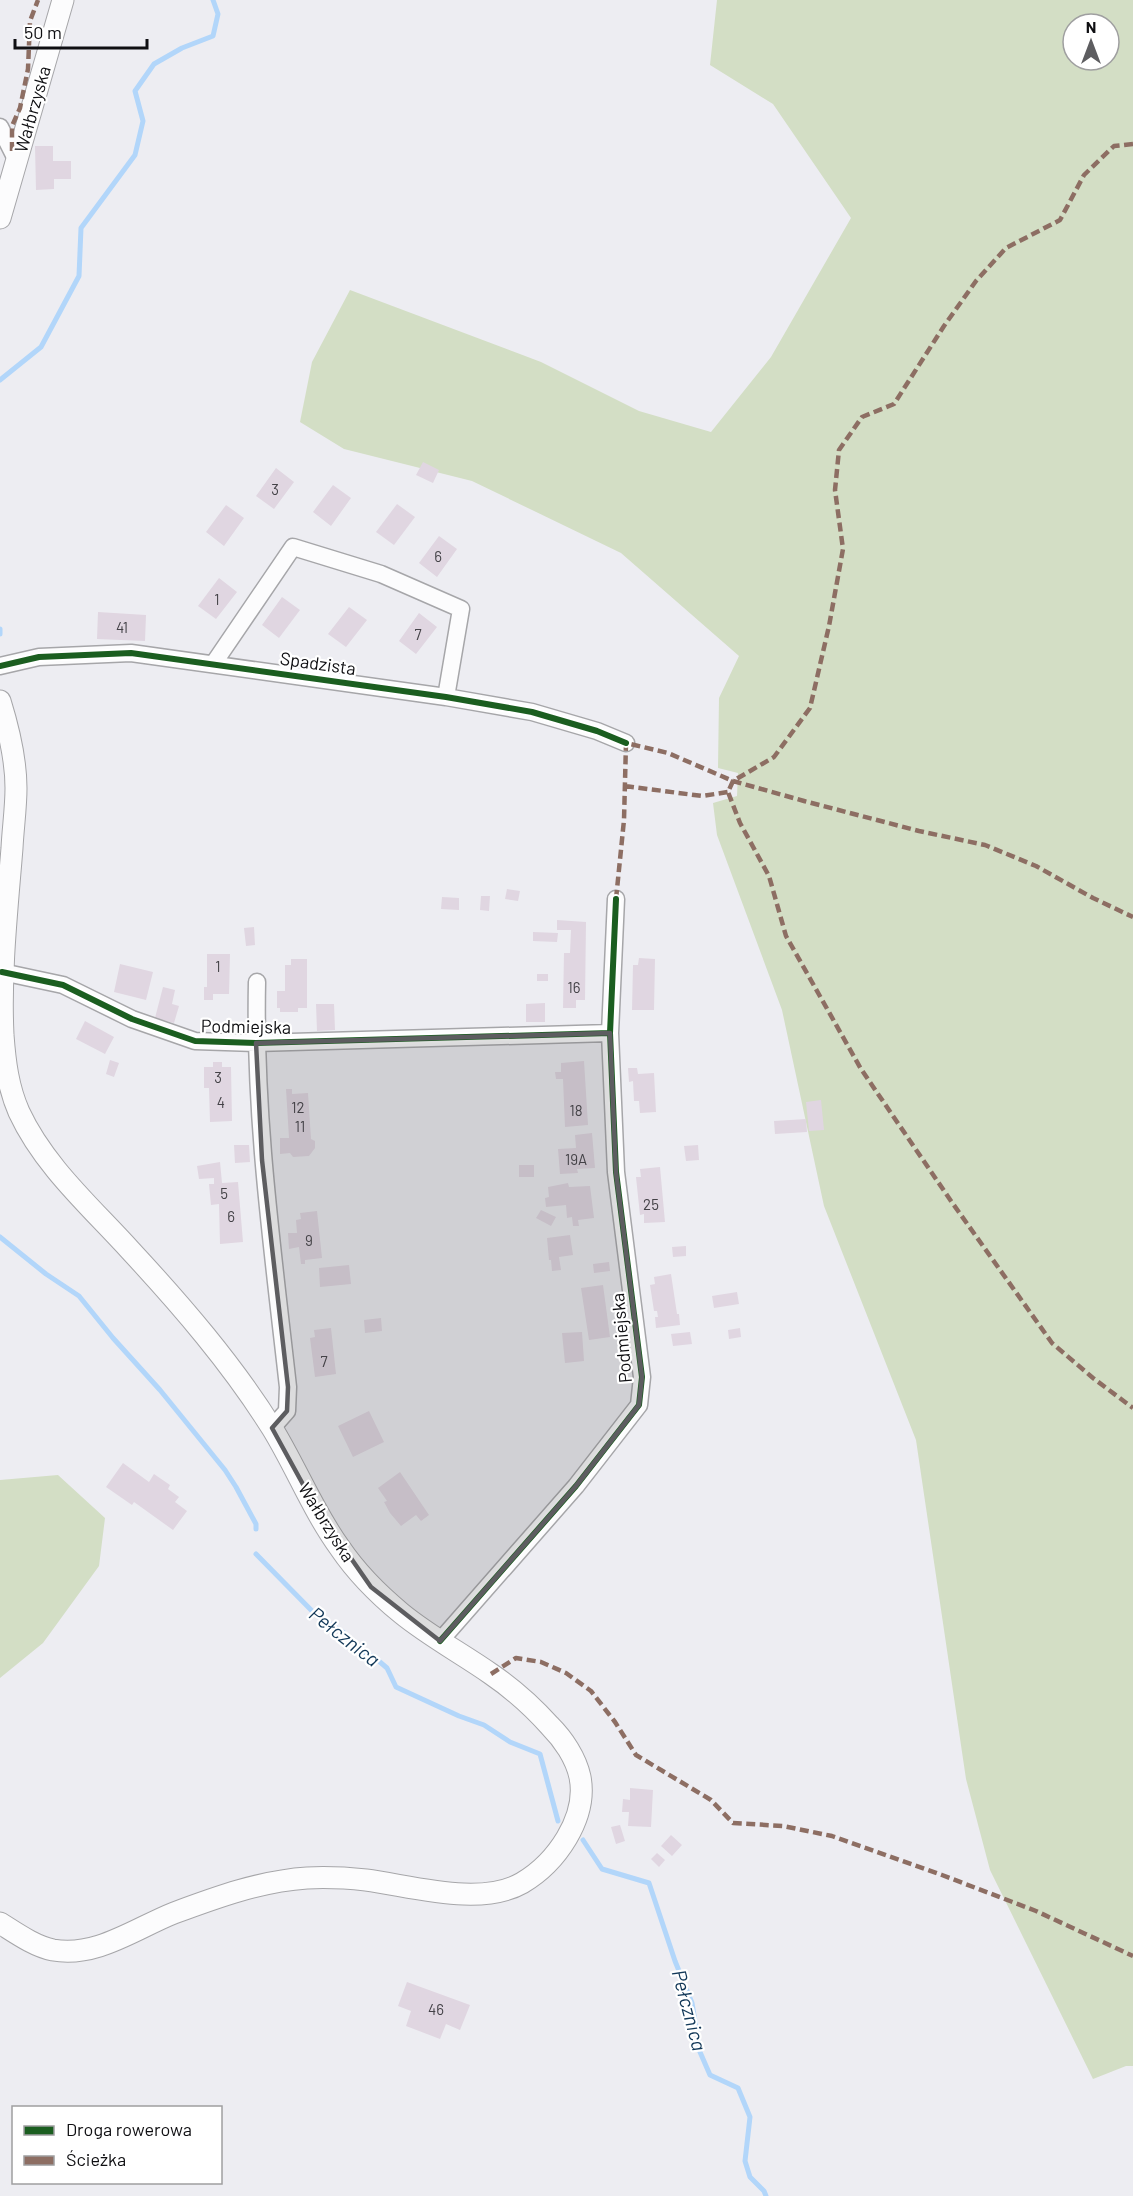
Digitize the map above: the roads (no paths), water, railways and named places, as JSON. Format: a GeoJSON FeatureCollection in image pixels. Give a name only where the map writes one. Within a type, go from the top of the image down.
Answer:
{"type":"FeatureCollection","features":[{"type":"Feature","properties":{"kind":"main road","name":"Wałbrzyska"},"geometry":{"type":"LineString","coordinates":[[0,218],[63,0]]}},
{"type":"Feature","properties":{"kind":"main road","name":"Wałbrzyska"},"geometry":{"type":"LineString","coordinates":[[0,702],[11,737],[16,790],[2,972],[5,1064],[8,1082],[17,1108],[30,1135],[51,1164],[163,1286],[222,1357],[272,1428],[339,1547],[371,1587],[405,1617],[492,1674],[526,1701],[558,1735],[571,1755],[580,1776],[577,1820],[560,1847],[540,1871],[517,1886],[486,1894],[447,1893],[360,1879],[309,1878],[277,1882],[227,1893],[85,1951],[53,1950],[30,1941],[0,1923]]}},
{"type":"Feature","properties":{"kind":"street"},"geometry":{"type":"LineString","coordinates":[[0,128],[17,161]]}},
{"type":"Feature","properties":{"kind":"street"},"geometry":{"type":"LineString","coordinates":[[214,663],[293,547],[381,574],[461,609],[446,697]]}},
{"type":"Feature","properties":{"kind":"street","name":"Spadzista"},"geometry":{"type":"LineString","coordinates":[[0,666],[39,657],[131,653],[214,663],[446,697],[531,712],[597,731],[626,743]]}},
{"type":"Feature","properties":{"kind":"street","name":"Podmiejska"},"geometry":{"type":"LineString","coordinates":[[440,1641],[576,1486],[639,1405],[642,1377],[616,1172],[610,1033],[616,899]]}},
{"type":"Feature","properties":{"kind":"street","name":"Podmiejska"},"geometry":{"type":"LineString","coordinates":[[2,972],[63,985],[132,1019],[195,1041],[256,1043],[610,1033]]}},
{"type":"Feature","properties":{"kind":"street","name":"Podmiejska"},"geometry":{"type":"LineString","coordinates":[[257,982],[256,1043],[262,1160],[288,1386],[287,1412],[272,1428]]}},
{"type":"Feature","properties":{"kind":"waterway","name":"Pełcznica"},"geometry":{"type":"LineString","coordinates":[[0,380],[41,347],[79,276],[81,228],[135,155],[143,121],[135,91],[154,64],[182,48],[213,36],[218,14],[213,0]]}},
{"type":"Feature","properties":{"kind":"waterway","name":"Pełcznica"},"geometry":{"type":"LineString","coordinates":[[0,629],[0,634]]}},
{"type":"Feature","properties":{"kind":"waterway","name":"Pełcznica"},"geometry":{"type":"LineString","coordinates":[[0,1237],[46,1274],[79,1296],[225,1470],[256,1524],[256,1529]]}},
{"type":"Feature","properties":{"kind":"waterway","name":"Pełcznica"},"geometry":{"type":"LineString","coordinates":[[256,1554],[316,1615],[343,1632],[360,1650],[374,1657],[387,1668],[396,1687],[484,1725],[510,1742],[540,1754],[558,1821]]}},
{"type":"Feature","properties":{"kind":"waterway","name":"Pełcznica"},"geometry":{"type":"LineString","coordinates":[[583,1840],[602,1869],[649,1883],[675,1961],[692,2003],[700,2052],[710,2075],[738,2088],[750,2117],[745,2161],[750,2177],[766,2196]]}}]}
